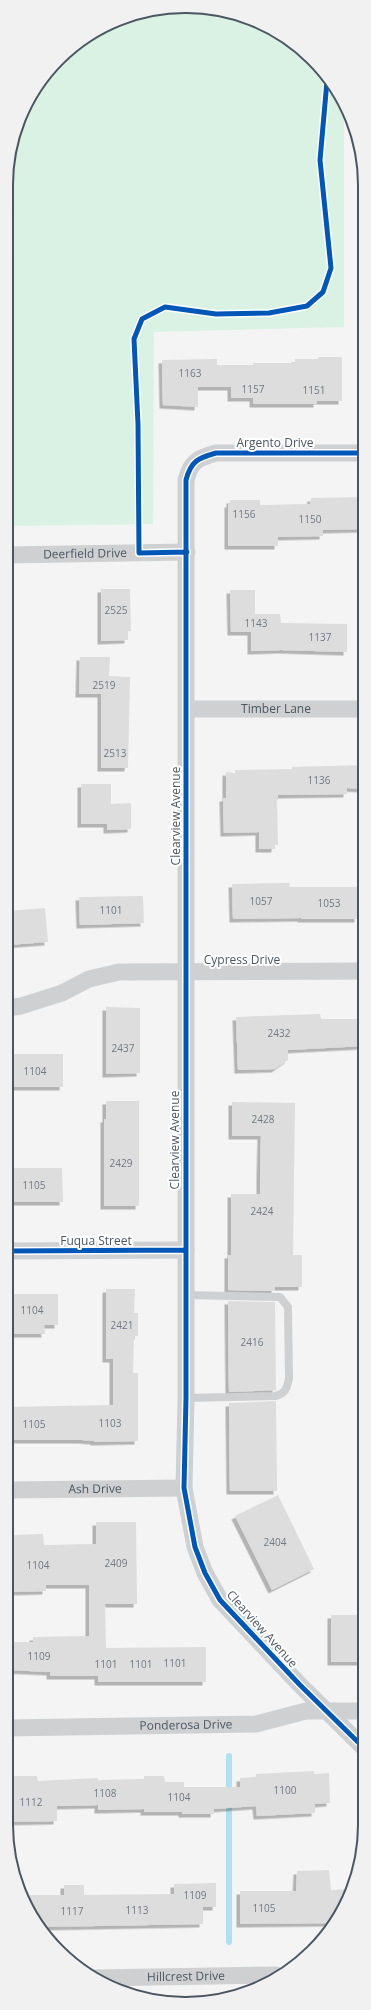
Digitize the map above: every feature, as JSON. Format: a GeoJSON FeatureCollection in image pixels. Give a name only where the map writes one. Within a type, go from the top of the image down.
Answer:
{"type":"FeatureCollection","features":[{"type":"Feature","properties":{"kind":"street","name":"Argento Drive"},"geometry":{"type":"LineString","coordinates":[[190,467],[202,457],[216,453],[358,453]]}},
{"type":"Feature","properties":{"kind":"street","name":"Clearview Avenue"},"geometry":{"type":"LineString","coordinates":[[190,467],[186,480],[186,1398],[184,1488],[196,1547],[205,1573],[220,1600],[300,1685],[358,1742]]}},
{"type":"Feature","properties":{"kind":"street","name":"Deerfield Drive"},"geometry":{"type":"LineString","coordinates":[[13,555],[186,552]]}},
{"type":"Feature","properties":{"kind":"street","name":"Timber Lane"},"geometry":{"type":"LineString","coordinates":[[187,709],[358,709]]}},
{"type":"Feature","properties":{"kind":"street","name":"Cypress Drive"},"geometry":{"type":"LineString","coordinates":[[13,1007],[62,993],[89,978],[119,972],[185,970],[358,971]]}},
{"type":"Feature","properties":{"kind":"street","name":"Fuqua Street"},"geometry":{"type":"LineString","coordinates":[[13,1251],[186,1250]]}},
{"type":"Feature","properties":{"kind":"street","name":"Ash Drive"},"geometry":{"type":"LineString","coordinates":[[13,1490],[184,1488]]}},
{"type":"Feature","properties":{"kind":"street","name":"Ponderosa Drive"},"geometry":{"type":"LineString","coordinates":[[13,1728],[256,1724],[306,1711],[358,1711]]}},
{"type":"Feature","properties":{"kind":"street","name":"Hillcrest Drive"},"geometry":{"type":"LineString","coordinates":[[107,1978],[268,1976]]}},
{"type":"Feature","properties":{"kind":"lane"},"geometry":{"type":"LineString","coordinates":[[185,1296],[280,1297],[288,1307],[289,1378],[287,1388],[282,1394],[274,1396],[186,1398]]}},
{"type":"Feature","properties":{"kind":"green space"},"geometry":{"type":"Polygon","coordinates":[[[163,14],[208,14],[252,26],[272,36],[291,49],[322,80],[335,99],[344,117],[344,327],[154,332],[153,524],[13,526],[14,163],[22,130],[36,99],[56,72],[80,49],[99,36],[130,22],[163,14]]]}},
{"type":"Feature","properties":{"kind":"building"},"geometry":{"type":"Polygon","coordinates":[[[318,357],[342,357],[342,401],[317,401],[317,404],[253,404],[253,398],[231,398],[231,387],[198,387],[198,407],[163,405],[162,360],[217,359],[217,365],[253,365],[253,363],[295,363],[295,359],[318,359],[318,357]]]}},
{"type":"Feature","properties":{"kind":"building"},"geometry":{"type":"Polygon","coordinates":[[[358,497],[358,529],[323,530],[323,536],[278,537],[278,546],[228,546],[228,504],[230,504],[230,500],[260,500],[260,505],[310,504],[311,498],[358,497]]]}},
{"type":"Feature","properties":{"kind":"building"},"geometry":{"type":"Polygon","coordinates":[[[101,589],[130,589],[131,631],[128,631],[128,640],[101,641],[101,589]]]}},
{"type":"Feature","properties":{"kind":"building"},"geometry":{"type":"Polygon","coordinates":[[[230,590],[255,590],[255,614],[280,614],[281,623],[347,624],[347,652],[281,650],[251,651],[251,632],[231,632],[230,590]]]}},
{"type":"Feature","properties":{"kind":"building"},"geometry":{"type":"Polygon","coordinates":[[[80,657],[110,657],[109,676],[130,677],[128,768],[101,768],[101,694],[79,694],[80,657]]]}},
{"type":"Feature","properties":{"kind":"building"},"geometry":{"type":"Polygon","coordinates":[[[358,765],[358,789],[347,788],[347,794],[278,795],[278,845],[275,845],[275,849],[259,849],[259,832],[224,833],[223,798],[226,798],[226,772],[235,773],[235,770],[292,769],[292,767],[358,765]]]}},
{"type":"Feature","properties":{"kind":"building"},"geometry":{"type":"Polygon","coordinates":[[[81,784],[111,784],[111,804],[131,803],[131,829],[107,830],[107,824],[81,824],[81,784]]]}},
{"type":"Feature","properties":{"kind":"building"},"geometry":{"type":"Polygon","coordinates":[[[289,883],[290,887],[357,887],[358,919],[233,919],[232,884],[289,883]]]}},
{"type":"Feature","properties":{"kind":"building"},"geometry":{"type":"Polygon","coordinates":[[[143,896],[144,923],[80,925],[79,897],[143,896]]]}},
{"type":"Feature","properties":{"kind":"building"},"geometry":{"type":"Polygon","coordinates":[[[45,908],[48,942],[13,945],[13,911],[45,908]]]}},
{"type":"Feature","properties":{"kind":"building"},"geometry":{"type":"Polygon","coordinates":[[[106,1007],[140,1008],[140,1073],[106,1074],[106,1007]]]}},
{"type":"Feature","properties":{"kind":"building"},"geometry":{"type":"Polygon","coordinates":[[[320,1014],[321,1019],[358,1019],[358,1046],[288,1050],[288,1060],[275,1069],[238,1070],[236,1017],[320,1014]]]}},
{"type":"Feature","properties":{"kind":"building"},"geometry":{"type":"Polygon","coordinates":[[[13,1054],[63,1054],[63,1087],[13,1087],[13,1054]]]}},
{"type":"Feature","properties":{"kind":"building"},"geometry":{"type":"Polygon","coordinates":[[[106,1101],[139,1101],[139,1206],[104,1206],[104,1119],[106,1119],[106,1101]]]}},
{"type":"Feature","properties":{"kind":"building"},"geometry":{"type":"Polygon","coordinates":[[[232,1102],[295,1103],[293,1255],[302,1255],[302,1287],[275,1287],[275,1291],[228,1290],[228,1255],[231,1255],[231,1194],[260,1194],[261,1136],[232,1136],[232,1102]]]}},
{"type":"Feature","properties":{"kind":"building"},"geometry":{"type":"Polygon","coordinates":[[[13,1168],[62,1168],[63,1202],[13,1202],[13,1168]]]}},
{"type":"Feature","properties":{"kind":"building"},"geometry":{"type":"Polygon","coordinates":[[[106,1289],[135,1289],[134,1313],[138,1313],[138,1336],[134,1336],[133,1373],[138,1373],[138,1441],[94,1442],[82,1440],[13,1440],[13,1407],[113,1405],[113,1359],[106,1359],[106,1289]]]}},
{"type":"Feature","properties":{"kind":"building"},"geometry":{"type":"Polygon","coordinates":[[[13,1294],[58,1294],[58,1325],[44,1325],[45,1334],[13,1334],[13,1294]]]}},
{"type":"Feature","properties":{"kind":"building"},"geometry":{"type":"Polygon","coordinates":[[[228,1301],[275,1302],[276,1390],[229,1392],[228,1301]]]}},
{"type":"Feature","properties":{"kind":"building"},"geometry":{"type":"Polygon","coordinates":[[[276,1401],[277,1491],[230,1491],[229,1403],[276,1401]]]}},
{"type":"Feature","properties":{"kind":"building"},"geometry":{"type":"Polygon","coordinates":[[[278,1495],[314,1569],[272,1590],[235,1516],[278,1495]]]}},
{"type":"Feature","properties":{"kind":"building"},"geometry":{"type":"Polygon","coordinates":[[[96,1522],[136,1522],[137,1604],[105,1604],[106,1648],[206,1647],[206,1682],[98,1682],[98,1676],[50,1676],[50,1672],[13,1670],[13,1642],[33,1642],[33,1637],[89,1636],[89,1585],[46,1585],[46,1591],[13,1592],[13,1535],[43,1534],[44,1545],[96,1544],[96,1522]]]}},
{"type":"Feature","properties":{"kind":"building"},"geometry":{"type":"Polygon","coordinates":[[[331,1615],[358,1615],[358,1662],[331,1662],[331,1615]]]}},
{"type":"Feature","properties":{"kind":"building"},"geometry":{"type":"Polygon","coordinates":[[[314,1771],[314,1774],[329,1773],[330,1803],[315,1804],[315,1813],[257,1816],[256,1806],[214,1809],[214,1814],[182,1814],[182,1812],[144,1812],[144,1809],[98,1810],[98,1805],[57,1806],[57,1821],[13,1822],[13,1776],[37,1776],[38,1781],[98,1778],[98,1780],[144,1779],[144,1776],[164,1776],[165,1782],[184,1782],[184,1787],[240,1787],[240,1778],[256,1777],[256,1774],[314,1771]]]}},
{"type":"Feature","properties":{"kind":"building"},"geometry":{"type":"Polygon","coordinates":[[[329,1870],[331,1890],[346,1889],[335,1911],[327,1923],[240,1924],[240,1891],[296,1891],[297,1871],[329,1870]]]}},
{"type":"Feature","properties":{"kind":"building"},"geometry":{"type":"Polygon","coordinates":[[[216,1883],[216,1907],[203,1907],[203,1924],[47,1927],[36,1911],[28,1895],[64,1895],[64,1885],[84,1885],[84,1895],[174,1894],[174,1884],[216,1883]]]}},
{"type":"Feature","properties":{"kind":"waterway"},"geometry":{"type":"LineString","coordinates":[[229,1756],[229,1942]]}},
{"type":"Feature","properties":{"kind":"cycle path"},"geometry":{"type":"LineString","coordinates":[[187,552],[139,553],[138,424],[134,339],[142,319],[165,307],[216,314],[269,313],[307,306],[323,292],[331,268],[320,160],[327,86]]}},
{"type":"Feature","properties":{"kind":"cycle path"},"geometry":{"type":"LineString","coordinates":[[358,453],[216,453],[196,461],[190,468],[186,480],[186,1398],[184,1488],[195,1547],[205,1573],[220,1600],[300,1685],[358,1742]]}},
{"type":"Feature","properties":{"kind":"cycle path"},"geometry":{"type":"LineString","coordinates":[[13,1251],[186,1250]]}}]}
